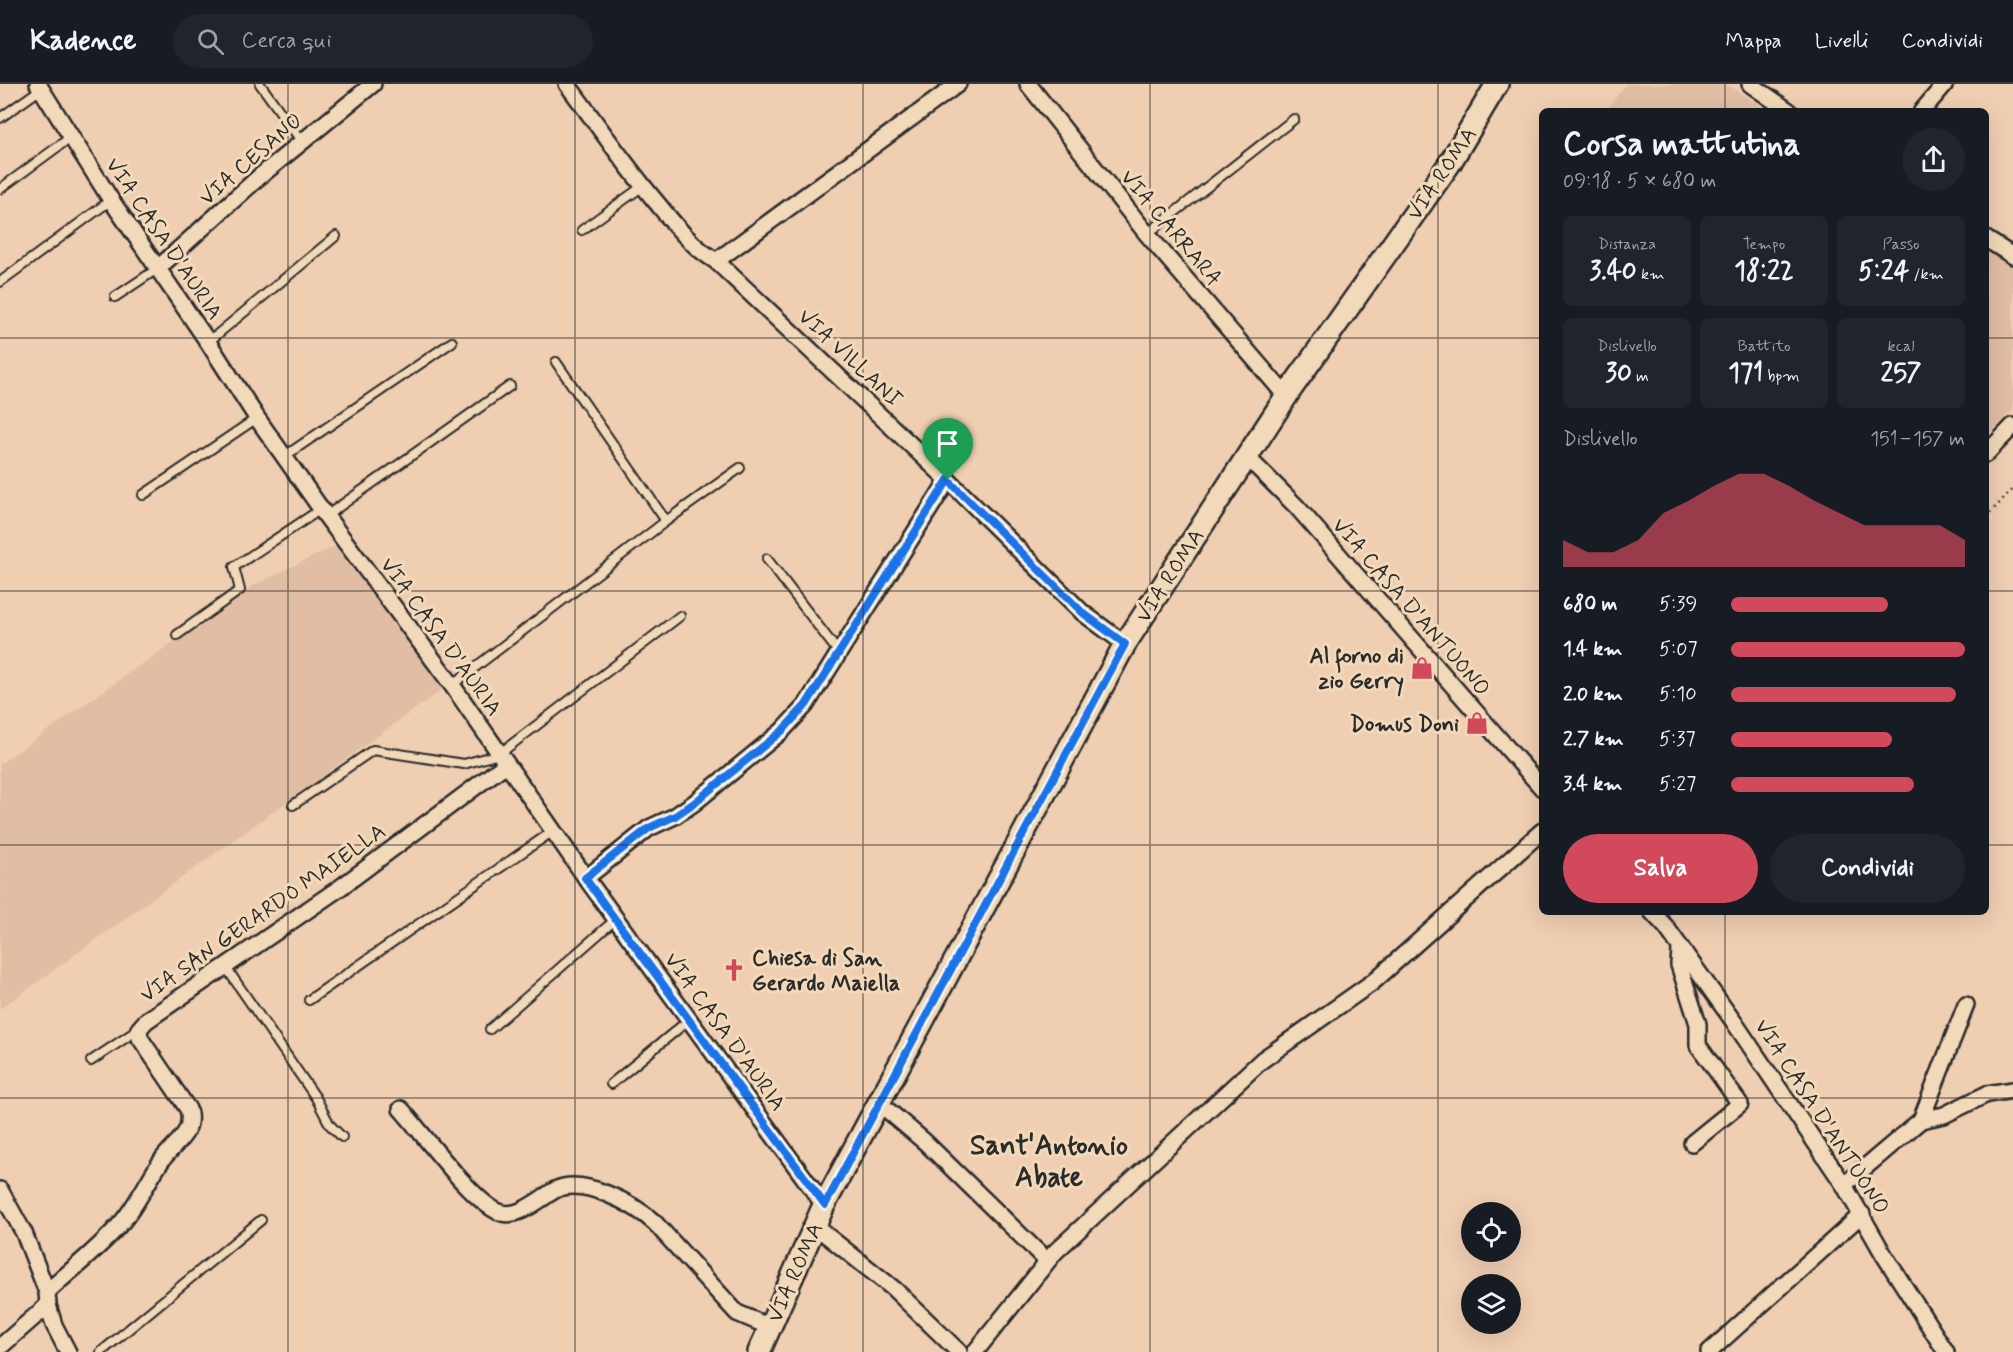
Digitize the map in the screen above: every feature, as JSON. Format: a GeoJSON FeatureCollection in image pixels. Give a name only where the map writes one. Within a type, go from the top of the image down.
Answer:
{"type":"FeatureCollection","features":[{"type":"Feature","properties":{"kind":"main road","name":"VIA ROMA"},"geometry":{"type":"LineString","coordinates":[[759,1352],[825,1205],[1125,644],[1286,396],[1450,163],[1497,84]]}},
{"type":"Feature","properties":{"kind":"street","name":"VIA CESANO"},"geometry":{"type":"LineString","coordinates":[[157,268],[302,142],[373,84]]}},
{"type":"Feature","properties":{"kind":"street","name":"VIA VILLANI"},"geometry":{"type":"LineString","coordinates":[[567,84],[643,186],[687,239],[716,261],[948,480],[1083,613],[1125,644]]}},
{"type":"Feature","properties":{"kind":"street"},"geometry":{"type":"LineString","coordinates":[[716,261],[958,84]]}},
{"type":"Feature","properties":{"kind":"street","name":"VIA CARRARA"},"geometry":{"type":"LineString","coordinates":[[1028,84],[1147,234],[1286,396]]}},
{"type":"Feature","properties":{"kind":"street"},"geometry":{"type":"LineString","coordinates":[[1750,84],[1785,108]]}},
{"type":"Feature","properties":{"kind":"street"},"geometry":{"type":"LineString","coordinates":[[1925,108],[1945,84]]}},
{"type":"Feature","properties":{"kind":"street","name":"VIA CASA D'AURIA"},"geometry":{"type":"LineString","coordinates":[[40,87],[111,200],[257,418],[324,513],[452,685],[585,878],[825,1205]]}},
{"type":"Feature","properties":{"kind":"street"},"geometry":{"type":"LineString","coordinates":[[1989,241],[2013,256]]}},
{"type":"Feature","properties":{"kind":"street"},"geometry":{"type":"LineString","coordinates":[[1989,451],[2013,426]]}},
{"type":"Feature","properties":{"kind":"street","name":"VIA CASA D'ANTUONO"},"geometry":{"type":"LineString","coordinates":[[1246,456],[1297,507],[1539,785]]}},
{"type":"Feature","properties":{"kind":"street"},"geometry":{"type":"LineString","coordinates":[[585,878],[649,828],[675,816],[694,803],[782,731],[806,705],[948,480]]}},
{"type":"Feature","properties":{"kind":"street","name":"VIA SAN GERARDO MAIELLA"},"geometry":{"type":"LineString","coordinates":[[47,1298],[123,1220],[163,1158],[187,1130],[191,1120],[188,1109],[140,1038],[140,1029],[146,1021],[340,887],[503,759]]}},
{"type":"Feature","properties":{"kind":"street"},"geometry":{"type":"LineString","coordinates":[[975,1352],[1063,1244],[1262,1060],[1373,982],[1539,834]]}},
{"type":"Feature","properties":{"kind":"street","name":"VIA CASA D'ANTUONO"},"geometry":{"type":"LineString","coordinates":[[1655,915],[1666,927],[1734,1022],[1844,1185],[1884,1255],[1946,1352]]}},
{"type":"Feature","properties":{"kind":"street"},"geometry":{"type":"LineString","coordinates":[[1680,949],[1679,965],[1698,1024],[1698,1045],[1740,1104],[1692,1143]]}},
{"type":"Feature","properties":{"kind":"street"},"geometry":{"type":"LineString","coordinates":[[1921,1120],[1965,1005]]}},
{"type":"Feature","properties":{"kind":"street"},"geometry":{"type":"LineString","coordinates":[[1844,1185],[1921,1120],[1944,1115],[1987,1094],[2013,1090]]}},
{"type":"Feature","properties":{"kind":"street"},"geometry":{"type":"LineString","coordinates":[[879,1102],[925,1142],[1047,1262]]}},
{"type":"Feature","properties":{"kind":"street"},"geometry":{"type":"LineString","coordinates":[[401,1109],[474,1194],[493,1210],[505,1214],[525,1209],[556,1190],[568,1186],[621,1199],[642,1211],[655,1223],[737,1313],[770,1327]]}},
{"type":"Feature","properties":{"kind":"street"},"geometry":{"type":"LineString","coordinates":[[0,1190],[24,1233],[54,1325],[68,1352]]}},
{"type":"Feature","properties":{"kind":"street"},"geometry":{"type":"LineString","coordinates":[[1709,1352],[1862,1214]]}},
{"type":"Feature","properties":{"kind":"street"},"geometry":{"type":"LineString","coordinates":[[815,1226],[894,1289],[959,1352]]}},
{"type":"Feature","properties":{"kind":"street"},"geometry":{"type":"LineString","coordinates":[[0,1347],[47,1298]]}},
{"type":"Feature","properties":{"kind":"lane"},"geometry":{"type":"LineString","coordinates":[[260,84],[302,142]]}},
{"type":"Feature","properties":{"kind":"lane"},"geometry":{"type":"LineString","coordinates":[[0,118],[40,87]]}},
{"type":"Feature","properties":{"kind":"lane"},"geometry":{"type":"LineString","coordinates":[[1147,234],[1294,119]]}},
{"type":"Feature","properties":{"kind":"lane"},"geometry":{"type":"LineString","coordinates":[[0,189],[71,137]]}},
{"type":"Feature","properties":{"kind":"lane"},"geometry":{"type":"LineString","coordinates":[[582,230],[643,186]]}},
{"type":"Feature","properties":{"kind":"lane"},"geometry":{"type":"LineString","coordinates":[[0,282],[111,200]]}},
{"type":"Feature","properties":{"kind":"lane"},"geometry":{"type":"LineString","coordinates":[[208,342],[336,236]]}},
{"type":"Feature","properties":{"kind":"lane"},"geometry":{"type":"LineString","coordinates":[[115,297],[157,268]]}},
{"type":"Feature","properties":{"kind":"lane"},"geometry":{"type":"LineString","coordinates":[[285,456],[452,342]]}},
{"type":"Feature","properties":{"kind":"lane"},"geometry":{"type":"LineString","coordinates":[[556,362],[666,522]]}},
{"type":"Feature","properties":{"kind":"lane"},"geometry":{"type":"LineString","coordinates":[[177,635],[240,590],[234,567],[324,513],[510,386]]}},
{"type":"Feature","properties":{"kind":"lane"},"geometry":{"type":"LineString","coordinates":[[143,495],[257,418]]}},
{"type":"Feature","properties":{"kind":"lane"},"geometry":{"type":"LineString","coordinates":[[452,685],[740,468]]}},
{"type":"Feature","properties":{"kind":"lane"},"geometry":{"type":"LineString","coordinates":[[767,559],[839,653]]}},
{"type":"Feature","properties":{"kind":"lane"},"geometry":{"type":"LineString","coordinates":[[293,805],[373,750],[464,764],[503,759],[680,616]]}},
{"type":"Feature","properties":{"kind":"lane"},"geometry":{"type":"LineString","coordinates":[[309,1000],[553,831]]}},
{"type":"Feature","properties":{"kind":"lane"},"geometry":{"type":"LineString","coordinates":[[490,1029],[616,919]]}},
{"type":"Feature","properties":{"kind":"lane"},"geometry":{"type":"LineString","coordinates":[[225,966],[316,1098],[330,1125],[342,1137]]}},
{"type":"Feature","properties":{"kind":"lane"},"geometry":{"type":"LineString","coordinates":[[611,1084],[690,1019]]}},
{"type":"Feature","properties":{"kind":"lane"},"geometry":{"type":"LineString","coordinates":[[91,1060],[140,1029]]}},
{"type":"Feature","properties":{"kind":"lane"},"geometry":{"type":"LineString","coordinates":[[101,1352],[261,1220]]}},
{"type":"Feature","properties":{"kind":"path"},"geometry":{"type":"LineString","coordinates":[[1989,514],[2013,489]]}},
{"type":"Feature","properties":{"kind":"shaded area"},"geometry":{"type":"Polygon","coordinates":[[[1626,84],[1726,84],[1764,108],[1608,108],[1626,84]]]}},
{"type":"Feature","properties":{"kind":"shaded area"},"geometry":{"type":"Polygon","coordinates":[[[1989,253],[2013,268],[2013,410],[1989,434],[1989,253]]]}},
{"type":"Feature","properties":{"kind":"shaded area"},"geometry":{"type":"Polygon","coordinates":[[[335,546],[443,689],[0,1009],[0,764],[254,585],[335,546]]]}},
{"type":"Feature","properties":{"kind":"place","name":"Al forno di zio Gerry"},"geometry":{"type":"Point","coordinates":[1422,668]}},
{"type":"Feature","properties":{"kind":"place","name":"Domus Doni"},"geometry":{"type":"Point","coordinates":[1477,723]}},
{"type":"Feature","properties":{"kind":"place","name":"Chiesa di San Gerardo Maiella"},"geometry":{"type":"Point","coordinates":[734,970]}},
{"type":"Feature","properties":{"kind":"district","name":"Sant'Antonio Abate"},"geometry":{"type":"Point","coordinates":[1049,1160]}},
{"type":"Feature","properties":{"kind":"route"},"geometry":{"type":"LineString","coordinates":[[948,480],[1083,613],[1125,644],[825,1205],[585,878],[649,828],[675,816],[694,803],[782,731],[806,705],[948,480]]}}]}
